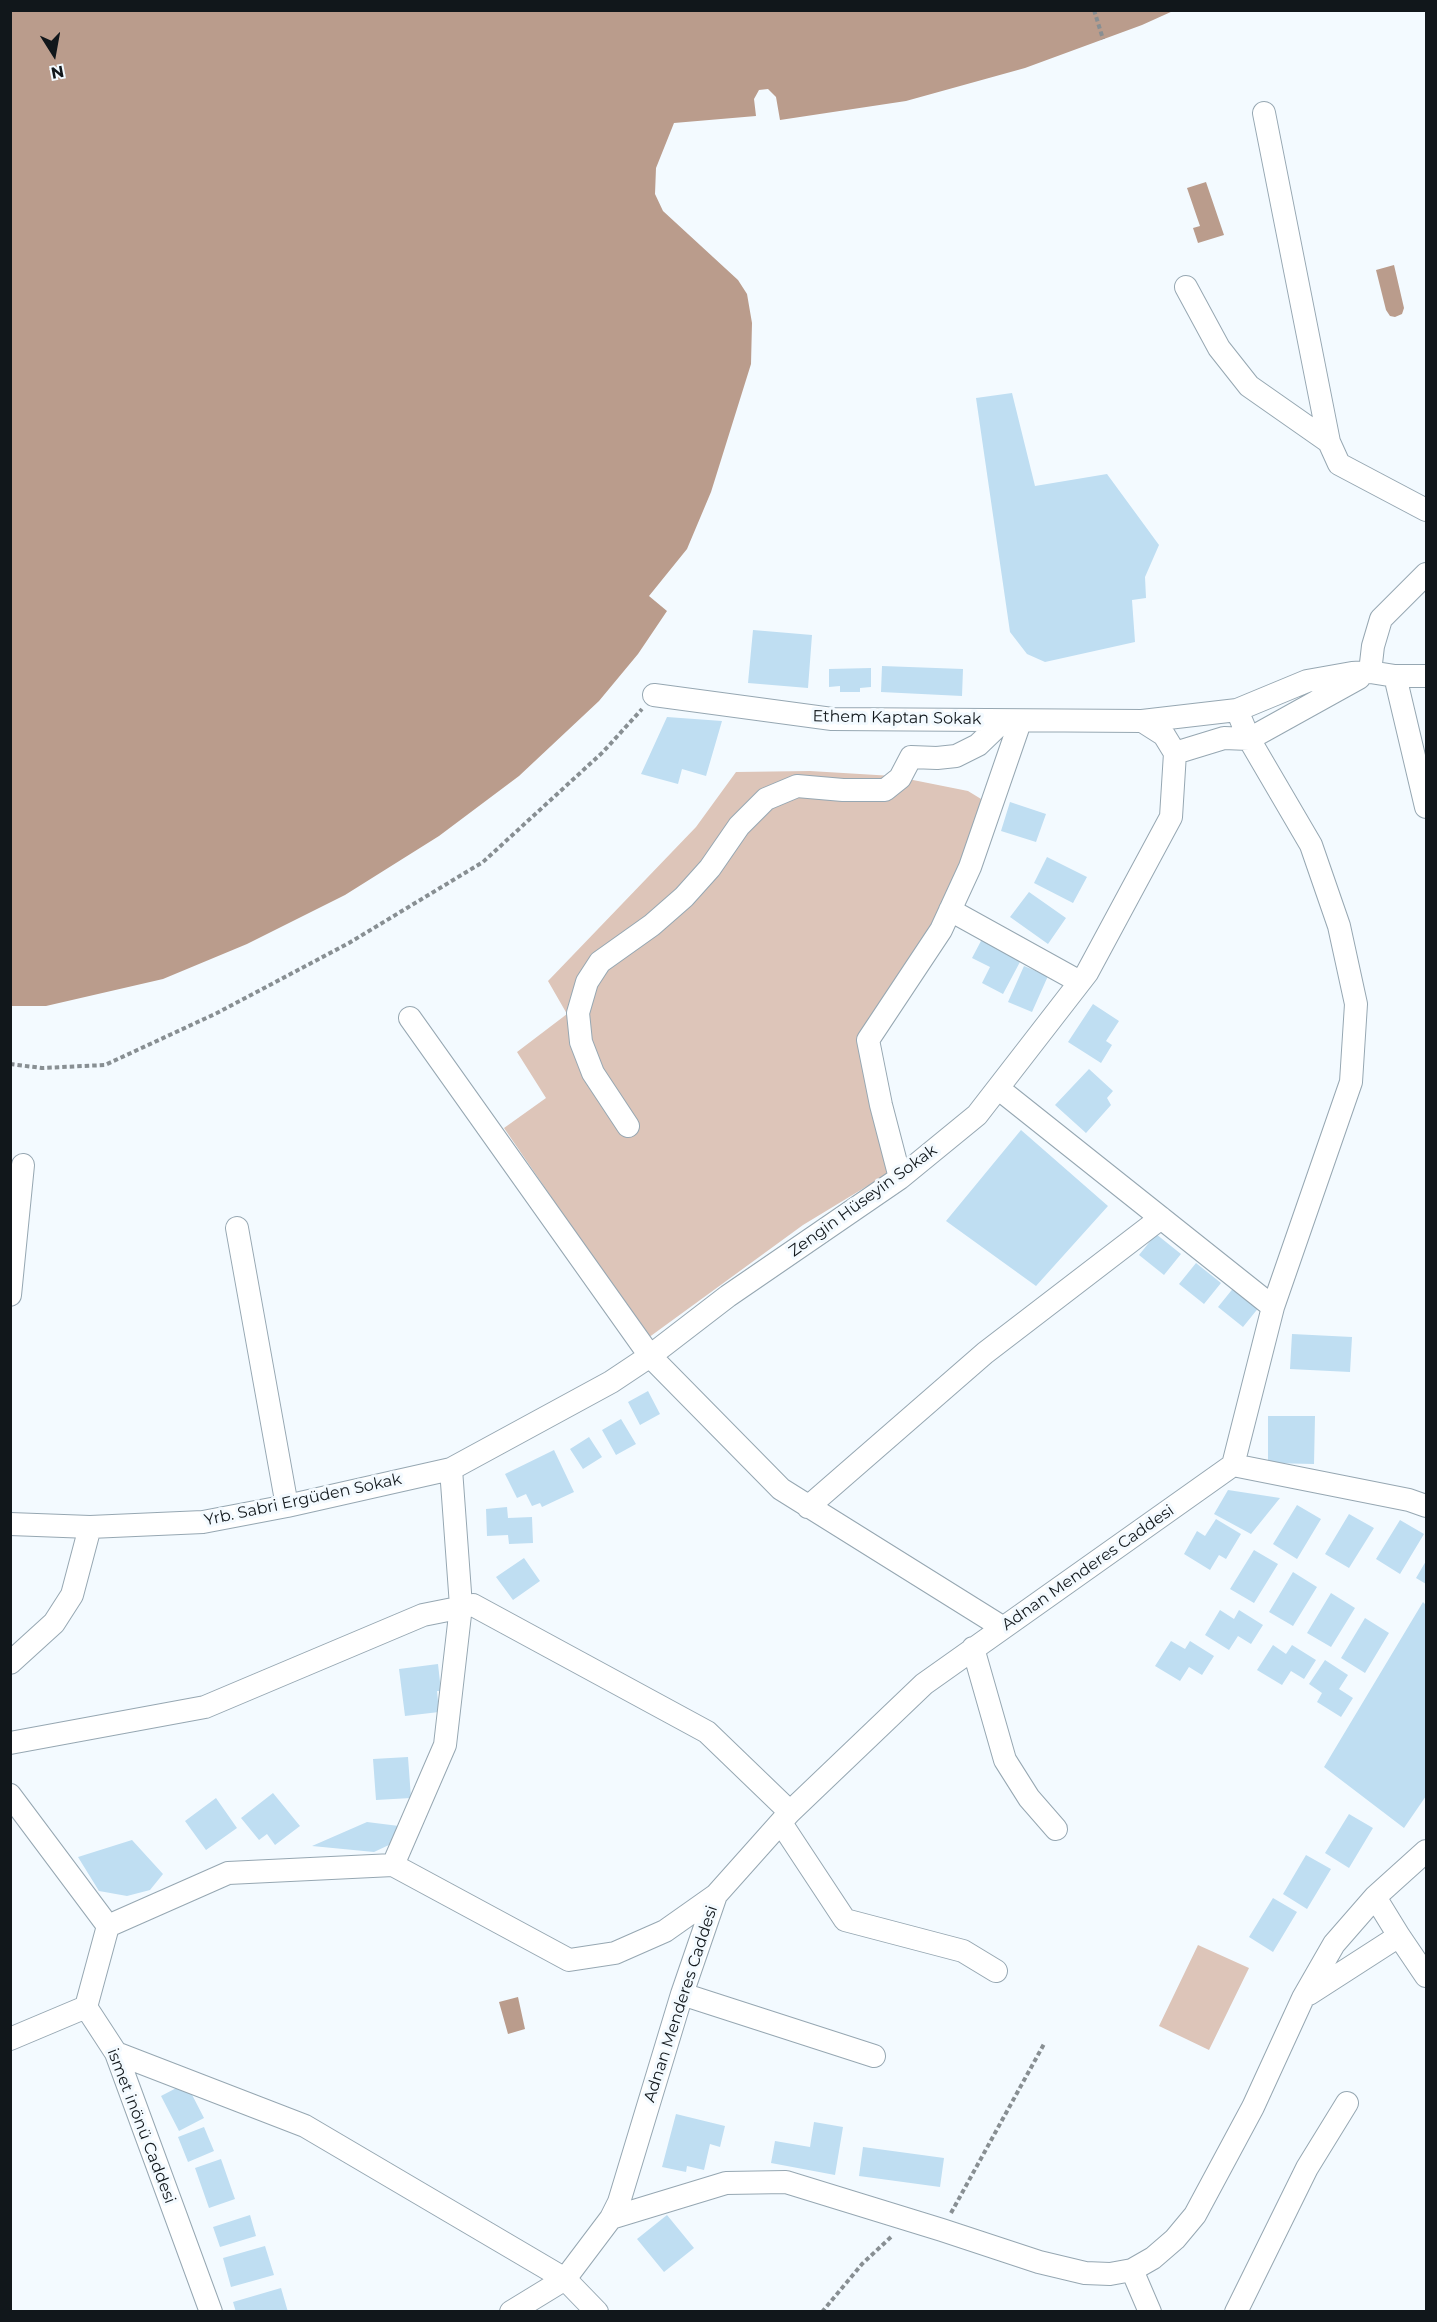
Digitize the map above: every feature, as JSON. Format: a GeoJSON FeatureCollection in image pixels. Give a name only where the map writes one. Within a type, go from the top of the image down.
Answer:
{"type":"FeatureCollection","features":[{"type":"Feature","properties":{"kind":"street"},"geometry":{"type":"LineString","coordinates":[[1264,113],[1329,442],[1339,464],[1426,510]]}},
{"type":"Feature","properties":{"kind":"street"},"geometry":{"type":"LineString","coordinates":[[1186,287],[1219,348],[1249,387],[1329,442]]}},
{"type":"Feature","properties":{"kind":"street"},"geometry":{"type":"LineString","coordinates":[[1370,672],[1373,646],[1381,619],[1426,574]]}},
{"type":"Feature","properties":{"kind":"street"},"geometry":{"type":"LineString","coordinates":[[1142,721],[1164,735],[1174,753],[1224,738],[1249,739],[1370,672],[1395,676],[1426,676]]}},
{"type":"Feature","properties":{"kind":"street","name":"Ethem Kaptan Sokak"},"geometry":{"type":"LineString","coordinates":[[654,695],[832,719],[1142,721],[1238,710],[1307,681],[1370,672]]}},
{"type":"Feature","properties":{"kind":"street"},"geometry":{"type":"LineString","coordinates":[[1395,676],[1426,807]]}},
{"type":"Feature","properties":{"kind":"street"},"geometry":{"type":"LineString","coordinates":[[1238,710],[1249,739],[1311,845],[1339,926],[1356,1004],[1351,1082],[1273,1307],[1233,1466],[1409,1500],[1426,1506]]}},
{"type":"Feature","properties":{"kind":"street"},"geometry":{"type":"LineString","coordinates":[[900,1178],[881,1105],[868,1040],[941,930],[970,867],[1012,721]]}},
{"type":"Feature","properties":{"kind":"street"},"geometry":{"type":"LineString","coordinates":[[628,1126],[593,1073],[581,1042],[578,1013],[587,982],[600,962],[652,925],[684,897],[710,868],[739,825],[766,799],[797,786],[843,790],[885,790],[900,778],[911,757],[956,756],[978,745],[1012,721]]}},
{"type":"Feature","properties":{"kind":"street","name":"Zengin Hüseyin Sokak"},"geometry":{"type":"LineString","coordinates":[[451,1469],[611,1382],[650,1356],[728,1296],[900,1178],[976,1115],[999,1089],[1087,973],[1171,817],[1174,753]]}},
{"type":"Feature","properties":{"kind":"street"},"geometry":{"type":"LineString","coordinates":[[950,910],[1080,982]]}},
{"type":"Feature","properties":{"kind":"street"},"geometry":{"type":"LineString","coordinates":[[410,1018],[650,1356],[781,1489],[1002,1627]]}},
{"type":"Feature","properties":{"kind":"street"},"geometry":{"type":"LineString","coordinates":[[999,1089],[1273,1307]]}},
{"type":"Feature","properties":{"kind":"street"},"geometry":{"type":"LineString","coordinates":[[10,1295],[23,1165]]}},
{"type":"Feature","properties":{"kind":"street"},"geometry":{"type":"LineString","coordinates":[[808,1507],[984,1353],[1161,1218]]}},
{"type":"Feature","properties":{"kind":"street"},"geometry":{"type":"LineString","coordinates":[[237,1228],[287,1506]]}},
{"type":"Feature","properties":{"kind":"street","name":"Adnan Menderes Caddesi"},"geometry":{"type":"LineString","coordinates":[[512,2312],[565,2278],[611,2218],[619,2202],[682,1994],[716,1895],[785,1817],[924,1684],[1233,1466]]}},
{"type":"Feature","properties":{"kind":"street"},"geometry":{"type":"LineString","coordinates":[[393,1865],[444,1745],[460,1606],[451,1469]]}},
{"type":"Feature","properties":{"kind":"street","name":"Yrb. Sabri Ergüden Sokak"},"geometry":{"type":"LineString","coordinates":[[10,1524],[90,1527],[203,1522],[287,1506],[451,1469]]}},
{"type":"Feature","properties":{"kind":"street"},"geometry":{"type":"LineString","coordinates":[[10,1664],[54,1623],[72,1595],[90,1527]]}},
{"type":"Feature","properties":{"kind":"street"},"geometry":{"type":"LineString","coordinates":[[10,1743],[205,1707],[423,1615],[473,1605],[707,1732],[785,1817],[845,1920],[963,1951],[996,1971]]}},
{"type":"Feature","properties":{"kind":"street"},"geometry":{"type":"LineString","coordinates":[[973,1648],[1005,1760],[1029,1798],[1056,1829]]}},
{"type":"Feature","properties":{"kind":"street"},"geometry":{"type":"LineString","coordinates":[[10,1795],[108,1926]]}},
{"type":"Feature","properties":{"kind":"street"},"geometry":{"type":"LineString","coordinates":[[611,2218],[726,2183],[786,2182],[1039,2262],[1085,2274],[1110,2274],[1132,2270],[1153,2258],[1175,2239],[1195,2215],[1253,2108],[1303,1998],[1334,1944],[1375,1897],[1426,1851]]}},
{"type":"Feature","properties":{"kind":"street"},"geometry":{"type":"LineString","coordinates":[[108,1926],[228,1873],[393,1865],[569,1960],[615,1953],[655,1936],[716,1895]]}},
{"type":"Feature","properties":{"kind":"street"},"geometry":{"type":"LineString","coordinates":[[1375,1897],[1426,1976]]}},
{"type":"Feature","properties":{"kind":"street"},"geometry":{"type":"LineString","coordinates":[[10,2039],[86,2007],[108,1926]]}},
{"type":"Feature","properties":{"kind":"street"},"geometry":{"type":"LineString","coordinates":[[1303,1998],[1399,1936]]}},
{"type":"Feature","properties":{"kind":"street"},"geometry":{"type":"LineString","coordinates":[[682,1994],[874,2056]]}},
{"type":"Feature","properties":{"kind":"street","name":"ismet inönü Caddesi"},"geometry":{"type":"LineString","coordinates":[[86,2007],[116,2053],[211,2312]]}},
{"type":"Feature","properties":{"kind":"street"},"geometry":{"type":"LineString","coordinates":[[116,2053],[305,2126],[565,2278],[597,2312]]}},
{"type":"Feature","properties":{"kind":"street"},"geometry":{"type":"LineString","coordinates":[[1236,2312],[1307,2168],[1347,2103]]}},
{"type":"Feature","properties":{"kind":"street"},"geometry":{"type":"LineString","coordinates":[[1132,2270],[1150,2312]]}},
{"type":"Feature","properties":{"kind":"path"},"geometry":{"type":"LineString","coordinates":[[1094,10],[1103,39]]}},
{"type":"Feature","properties":{"kind":"path"},"geometry":{"type":"LineString","coordinates":[[10,1064],[42,1068],[105,1065],[217,1013],[349,943],[483,862],[603,753],[654,695]]}},
{"type":"Feature","properties":{"kind":"path"},"geometry":{"type":"LineString","coordinates":[[942,2230],[1044,2044]]}},
{"type":"Feature","properties":{"kind":"path"},"geometry":{"type":"LineString","coordinates":[[822,2312],[862,2264],[909,2220]]}},
{"type":"Feature","properties":{"kind":"shaded area"},"geometry":{"type":"Polygon","coordinates":[[[10,11],[1173,11],[1142,25],[1025,68],[906,101],[780,120],[776,97],[768,89],[759,90],[754,99],[756,116],[674,123],[656,168],[655,194],[663,211],[738,280],[747,294],[752,323],[751,364],[711,492],[687,549],[649,596],[667,611],[638,654],[599,701],[519,776],[439,836],[345,895],[247,944],[163,979],[46,1006],[11,1006],[10,11]]]}},
{"type":"Feature","properties":{"kind":"shaded area"},"geometry":{"type":"Polygon","coordinates":[[[1206,182],[1224,235],[1198,243],[1193,228],[1200,226],[1187,188],[1206,182]]]}},
{"type":"Feature","properties":{"kind":"shaded area"},"geometry":{"type":"Polygon","coordinates":[[[1394,265],[1404,308],[1402,314],[1395,317],[1390,316],[1386,310],[1376,270],[1394,265]]]}},
{"type":"Feature","properties":{"kind":"shaded area"},"geometry":{"type":"Polygon","coordinates":[[[810,771],[893,776],[968,791],[986,802],[935,928],[865,1030],[892,1171],[803,1225],[648,1338],[504,1128],[546,1098],[517,1052],[567,1014],[548,981],[696,827],[736,772],[810,771]]]}},
{"type":"Feature","properties":{"kind":"shaded area"},"geometry":{"type":"Polygon","coordinates":[[[1198,1945],[1249,1968],[1209,2050],[1159,2026],[1198,1945]]]}},
{"type":"Feature","properties":{"kind":"shaded area"},"geometry":{"type":"Polygon","coordinates":[[[518,1997],[525,2029],[508,2034],[499,2002],[518,1997]]]}},
{"type":"Feature","properties":{"kind":"building"},"geometry":{"type":"Polygon","coordinates":[[[1012,393],[1035,486],[1107,474],[1159,545],[1145,577],[1146,598],[1132,600],[1135,642],[1045,662],[1027,654],[1010,632],[976,398],[1012,393]]]}},
{"type":"Feature","properties":{"kind":"building"},"geometry":{"type":"Polygon","coordinates":[[[753,630],[812,635],[808,688],[748,683],[753,630]]]}},
{"type":"Feature","properties":{"kind":"building"},"geometry":{"type":"Polygon","coordinates":[[[882,666],[963,669],[962,696],[881,692],[882,666]]]}},
{"type":"Feature","properties":{"kind":"building"},"geometry":{"type":"Polygon","coordinates":[[[871,668],[871,687],[860,688],[860,692],[840,692],[840,686],[829,687],[829,669],[871,668]]]}},
{"type":"Feature","properties":{"kind":"building"},"geometry":{"type":"Polygon","coordinates":[[[667,717],[722,721],[706,776],[682,769],[678,784],[641,774],[667,717]]]}},
{"type":"Feature","properties":{"kind":"building"},"geometry":{"type":"Polygon","coordinates":[[[1010,802],[1046,814],[1036,842],[1001,831],[1010,802]]]}},
{"type":"Feature","properties":{"kind":"building"},"geometry":{"type":"Polygon","coordinates":[[[1047,857],[1087,877],[1073,903],[1034,883],[1047,857]]]}},
{"type":"Feature","properties":{"kind":"building"},"geometry":{"type":"Polygon","coordinates":[[[1029,892],[1066,918],[1048,944],[1010,917],[1029,892]]]}},
{"type":"Feature","properties":{"kind":"building"},"geometry":{"type":"Polygon","coordinates":[[[982,939],[1021,960],[1003,994],[982,983],[990,967],[972,958],[982,939]]]}},
{"type":"Feature","properties":{"kind":"building"},"geometry":{"type":"Polygon","coordinates":[[[1024,966],[1048,976],[1032,1012],[1008,1002],[1024,966]]]}},
{"type":"Feature","properties":{"kind":"building"},"geometry":{"type":"Polygon","coordinates":[[[1093,1004],[1119,1021],[1106,1041],[1112,1045],[1101,1063],[1068,1042],[1093,1004]]]}},
{"type":"Feature","properties":{"kind":"building"},"geometry":{"type":"Polygon","coordinates":[[[1089,1069],[1113,1091],[1107,1098],[1111,1105],[1086,1133],[1055,1105],[1089,1069]]]}},
{"type":"Feature","properties":{"kind":"building"},"geometry":{"type":"Polygon","coordinates":[[[1021,1130],[1108,1206],[1036,1286],[946,1221],[1021,1130]]]}},
{"type":"Feature","properties":{"kind":"building"},"geometry":{"type":"Polygon","coordinates":[[[1156,1234],[1181,1254],[1164,1275],[1139,1255],[1156,1234]]]}},
{"type":"Feature","properties":{"kind":"building"},"geometry":{"type":"Polygon","coordinates":[[[1196,1263],[1221,1283],[1204,1304],[1179,1284],[1196,1263]]]}},
{"type":"Feature","properties":{"kind":"building"},"geometry":{"type":"Polygon","coordinates":[[[1235,1286],[1260,1306],[1243,1327],[1218,1307],[1235,1286]]]}},
{"type":"Feature","properties":{"kind":"building"},"geometry":{"type":"Polygon","coordinates":[[[1292,1334],[1352,1337],[1350,1372],[1290,1369],[1292,1334]]]}},
{"type":"Feature","properties":{"kind":"building"},"geometry":{"type":"Polygon","coordinates":[[[648,1391],[660,1414],[640,1425],[628,1402],[648,1391]]]}},
{"type":"Feature","properties":{"kind":"building"},"geometry":{"type":"Polygon","coordinates":[[[1268,1416],[1315,1416],[1314,1464],[1268,1463],[1268,1416]]]}},
{"type":"Feature","properties":{"kind":"building"},"geometry":{"type":"Polygon","coordinates":[[[621,1419],[636,1444],[616,1455],[602,1430],[621,1419]]]}},
{"type":"Feature","properties":{"kind":"building"},"geometry":{"type":"Polygon","coordinates":[[[589,1437],[602,1457],[583,1469],[570,1449],[589,1437]]]}},
{"type":"Feature","properties":{"kind":"building"},"geometry":{"type":"Polygon","coordinates":[[[554,1450],[574,1492],[542,1507],[540,1503],[532,1506],[526,1494],[517,1498],[505,1474],[554,1450]]]}},
{"type":"Feature","properties":{"kind":"building"},"geometry":{"type":"Polygon","coordinates":[[[1228,1490],[1280,1498],[1251,1534],[1214,1514],[1228,1490]]]}},
{"type":"Feature","properties":{"kind":"building"},"geometry":{"type":"Polygon","coordinates":[[[1297,1505],[1321,1519],[1297,1559],[1273,1544],[1297,1505]]]}},
{"type":"Feature","properties":{"kind":"building"},"geometry":{"type":"Polygon","coordinates":[[[507,1507],[508,1518],[532,1517],[533,1543],[509,1544],[508,1535],[487,1536],[486,1509],[507,1507]]]}},
{"type":"Feature","properties":{"kind":"building"},"geometry":{"type":"Polygon","coordinates":[[[1349,1514],[1374,1528],[1349,1568],[1325,1554],[1349,1514]]]}},
{"type":"Feature","properties":{"kind":"building"},"geometry":{"type":"Polygon","coordinates":[[[1216,1519],[1241,1534],[1226,1559],[1219,1555],[1210,1570],[1184,1554],[1197,1531],[1205,1536],[1216,1519]]]}},
{"type":"Feature","properties":{"kind":"building"},"geometry":{"type":"Polygon","coordinates":[[[1400,1520],[1424,1534],[1400,1574],[1376,1559],[1400,1520]]]}},
{"type":"Feature","properties":{"kind":"building"},"geometry":{"type":"Polygon","coordinates":[[[1254,1550],[1278,1564],[1254,1603],[1230,1589],[1254,1550]]]}},
{"type":"Feature","properties":{"kind":"building"},"geometry":{"type":"Polygon","coordinates":[[[524,1558],[540,1581],[513,1600],[496,1577],[524,1558]]]}},
{"type":"Feature","properties":{"kind":"building"},"geometry":{"type":"Polygon","coordinates":[[[1426,1561],[1426,1584],[1416,1578],[1426,1561]]]}},
{"type":"Feature","properties":{"kind":"building"},"geometry":{"type":"Polygon","coordinates":[[[1293,1572],[1317,1587],[1293,1626],[1269,1612],[1293,1572]]]}},
{"type":"Feature","properties":{"kind":"building"},"geometry":{"type":"Polygon","coordinates":[[[1331,1593],[1355,1608],[1331,1647],[1307,1633],[1331,1593]]]}},
{"type":"Feature","properties":{"kind":"building"},"geometry":{"type":"Polygon","coordinates":[[[1423,1602],[1426,1605],[1426,1796],[1404,1828],[1324,1767],[1423,1602]]]}},
{"type":"Feature","properties":{"kind":"building"},"geometry":{"type":"Polygon","coordinates":[[[1220,1610],[1234,1619],[1239,1610],[1263,1625],[1251,1644],[1238,1636],[1229,1650],[1205,1635],[1220,1610]]]}},
{"type":"Feature","properties":{"kind":"building"},"geometry":{"type":"Polygon","coordinates":[[[1365,1618],[1389,1633],[1365,1673],[1341,1658],[1365,1618]]]}},
{"type":"Feature","properties":{"kind":"building"},"geometry":{"type":"Polygon","coordinates":[[[1171,1641],[1185,1649],[1190,1641],[1214,1656],[1202,1675],[1189,1667],[1180,1681],[1155,1666],[1171,1641]]]}},
{"type":"Feature","properties":{"kind":"building"},"geometry":{"type":"Polygon","coordinates":[[[1273,1645],[1286,1654],[1292,1645],[1316,1660],[1304,1679],[1291,1671],[1282,1685],[1257,1670],[1273,1645]]]}},
{"type":"Feature","properties":{"kind":"building"},"geometry":{"type":"Polygon","coordinates":[[[1325,1660],[1348,1675],[1339,1689],[1353,1698],[1341,1717],[1317,1702],[1322,1693],[1309,1684],[1325,1660]]]}},
{"type":"Feature","properties":{"kind":"building"},"geometry":{"type":"Polygon","coordinates":[[[438,1664],[441,1691],[437,1691],[439,1712],[405,1716],[399,1669],[438,1664]]]}},
{"type":"Feature","properties":{"kind":"building"},"geometry":{"type":"Polygon","coordinates":[[[408,1757],[411,1798],[376,1800],[373,1759],[408,1757]]]}},
{"type":"Feature","properties":{"kind":"building"},"geometry":{"type":"Polygon","coordinates":[[[273,1793],[300,1826],[275,1845],[267,1834],[259,1840],[241,1818],[273,1793]]]}},
{"type":"Feature","properties":{"kind":"building"},"geometry":{"type":"Polygon","coordinates":[[[216,1798],[237,1828],[206,1850],[185,1821],[216,1798]]]}},
{"type":"Feature","properties":{"kind":"building"},"geometry":{"type":"Polygon","coordinates":[[[1349,1814],[1373,1828],[1349,1868],[1325,1853],[1349,1814]]]}},
{"type":"Feature","properties":{"kind":"building"},"geometry":{"type":"Polygon","coordinates":[[[367,1822],[399,1826],[391,1844],[374,1852],[312,1846],[367,1822]]]}},
{"type":"Feature","properties":{"kind":"building"},"geometry":{"type":"Polygon","coordinates":[[[132,1840],[163,1874],[150,1890],[127,1896],[99,1891],[78,1857],[132,1840]]]}},
{"type":"Feature","properties":{"kind":"building"},"geometry":{"type":"Polygon","coordinates":[[[1306,1855],[1331,1869],[1307,1909],[1283,1894],[1306,1855]]]}},
{"type":"Feature","properties":{"kind":"building"},"geometry":{"type":"Polygon","coordinates":[[[1273,1898],[1297,1912],[1273,1952],[1249,1937],[1273,1898]]]}},
{"type":"Feature","properties":{"kind":"building"},"geometry":{"type":"Polygon","coordinates":[[[186,2083],[204,2118],[179,2131],[161,2096],[186,2083]]]}},
{"type":"Feature","properties":{"kind":"building"},"geometry":{"type":"Polygon","coordinates":[[[676,2114],[725,2126],[720,2147],[710,2144],[704,2170],[687,2166],[686,2172],[662,2167],[676,2114]]]}},
{"type":"Feature","properties":{"kind":"building"},"geometry":{"type":"Polygon","coordinates":[[[814,2122],[843,2127],[835,2175],[771,2163],[775,2141],[810,2147],[814,2122]]]}},
{"type":"Feature","properties":{"kind":"building"},"geometry":{"type":"Polygon","coordinates":[[[204,2127],[214,2151],[188,2162],[178,2137],[204,2127]]]}},
{"type":"Feature","properties":{"kind":"building"},"geometry":{"type":"Polygon","coordinates":[[[863,2147],[944,2158],[940,2187],[859,2176],[863,2147]]]}},
{"type":"Feature","properties":{"kind":"building"},"geometry":{"type":"Polygon","coordinates":[[[221,2159],[235,2199],[209,2208],[195,2168],[221,2159]]]}},
{"type":"Feature","properties":{"kind":"building"},"geometry":{"type":"Polygon","coordinates":[[[250,2215],[256,2236],[220,2247],[213,2227],[250,2215]]]}},
{"type":"Feature","properties":{"kind":"building"},"geometry":{"type":"Polygon","coordinates":[[[667,2215],[694,2248],[664,2272],[637,2239],[667,2215]]]}},
{"type":"Feature","properties":{"kind":"building"},"geometry":{"type":"Polygon","coordinates":[[[265,2246],[274,2275],[231,2287],[223,2258],[265,2246]]]}},
{"type":"Feature","properties":{"kind":"building"},"geometry":{"type":"Polygon","coordinates":[[[281,2288],[288,2312],[236,2312],[233,2302],[281,2288]]]}}]}
